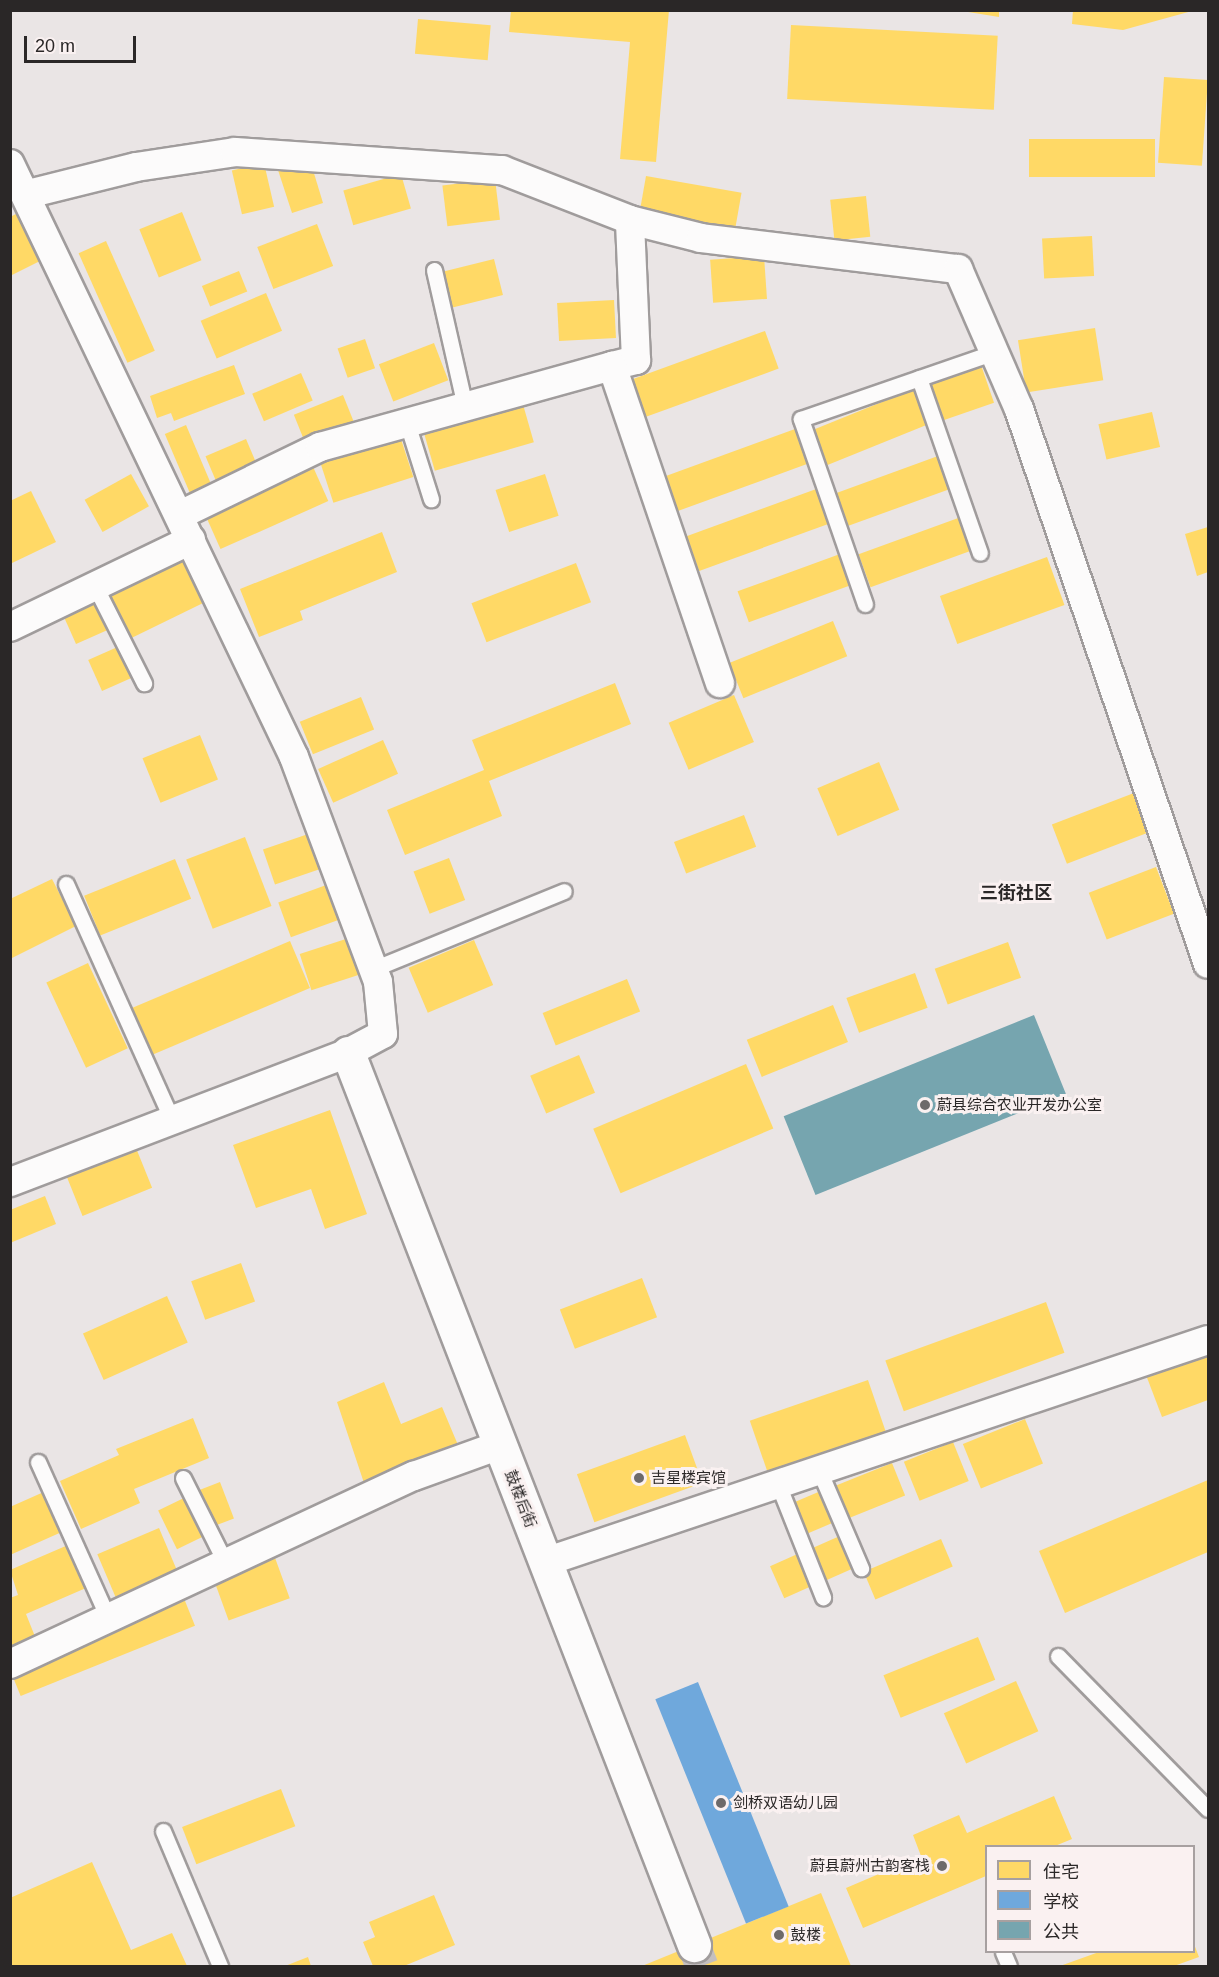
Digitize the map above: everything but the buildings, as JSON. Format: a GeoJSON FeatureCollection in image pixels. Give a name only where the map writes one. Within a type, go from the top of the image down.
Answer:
{"type":"FeatureCollection","features":[{"type":"Feature","properties":{"kind":"main road","name":"鼓楼后街"},"geometry":{"type":"LineString","coordinates":[[348,1053],[694,1945]]}},
{"type":"Feature","properties":{"kind":"street"},"geometry":{"type":"LineString","coordinates":[[28,194],[136,167],[235,152],[502,170],[630,220],[700,238],[958,269],[1019,409],[1209,964]]}},
{"type":"Feature","properties":{"kind":"street"},"geometry":{"type":"LineString","coordinates":[[10,164],[28,194],[294,757],[373,969],[383,1034],[348,1053],[10,1182]]}},
{"type":"Feature","properties":{"kind":"street"},"geometry":{"type":"LineString","coordinates":[[10,627],[95,586],[185,528],[320,447],[636,360],[630,220]]}},
{"type":"Feature","properties":{"kind":"street"},"geometry":{"type":"LineString","coordinates":[[612,366],[720,682]]}},
{"type":"Feature","properties":{"kind":"street"},"geometry":{"type":"LineString","coordinates":[[545,1562],[1209,1340]]}},
{"type":"Feature","properties":{"kind":"street"},"geometry":{"type":"LineString","coordinates":[[10,1664],[414,1476],[500,1445]]}},
{"type":"Feature","properties":{"kind":"lane"},"geometry":{"type":"LineString","coordinates":[[434,270],[465,407]]}},
{"type":"Feature","properties":{"kind":"lane"},"geometry":{"type":"LineString","coordinates":[[866,604],[801,419],[994,352]]}},
{"type":"Feature","properties":{"kind":"lane"},"geometry":{"type":"LineString","coordinates":[[919,378],[980,554]]}},
{"type":"Feature","properties":{"kind":"lane"},"geometry":{"type":"LineString","coordinates":[[407,423],[431,499]]}},
{"type":"Feature","properties":{"kind":"lane"},"geometry":{"type":"LineString","coordinates":[[95,586],[144,683]]}},
{"type":"Feature","properties":{"kind":"lane"},"geometry":{"type":"LineString","coordinates":[[66,884],[172,1120]]}},
{"type":"Feature","properties":{"kind":"lane"},"geometry":{"type":"LineString","coordinates":[[373,969],[564,891]]}},
{"type":"Feature","properties":{"kind":"lane"},"geometry":{"type":"LineString","coordinates":[[38,1462],[108,1618]]}},
{"type":"Feature","properties":{"kind":"lane"},"geometry":{"type":"LineString","coordinates":[[819,1470],[861,1568]]}},
{"type":"Feature","properties":{"kind":"lane"},"geometry":{"type":"LineString","coordinates":[[183,1478],[226,1564]]}},
{"type":"Feature","properties":{"kind":"lane"},"geometry":{"type":"LineString","coordinates":[[778,1484],[823,1597]]}},
{"type":"Feature","properties":{"kind":"lane"},"geometry":{"type":"LineString","coordinates":[[1058,1656],[1209,1809]]}},
{"type":"Feature","properties":{"kind":"lane"},"geometry":{"type":"LineString","coordinates":[[163,1831],[220,1966]]}},
{"type":"Feature","properties":{"kind":"tunnel"},"geometry":{"type":"LineString","coordinates":[[694,1945],[702,1966]]}},
{"type":"Feature","properties":{"kind":"place","name":"蔚县综合农业开发办公室"},"geometry":{"type":"Point","coordinates":[925,1105]}},
{"type":"Feature","properties":{"kind":"place","name":"吉星楼宾馆"},"geometry":{"type":"Point","coordinates":[639,1478]}},
{"type":"Feature","properties":{"kind":"place","name":"剑桥双语幼儿园"},"geometry":{"type":"Point","coordinates":[721,1803]}},
{"type":"Feature","properties":{"kind":"place","name":"蔚县蔚州古韵客栈"},"geometry":{"type":"Point","coordinates":[942,1866]}},
{"type":"Feature","properties":{"kind":"place","name":"鼓楼"},"geometry":{"type":"Point","coordinates":[779,1935]}},
{"type":"Feature","properties":{"kind":"district","name":"三街社区"},"geometry":{"type":"Point","coordinates":[1016,893]}}]}
